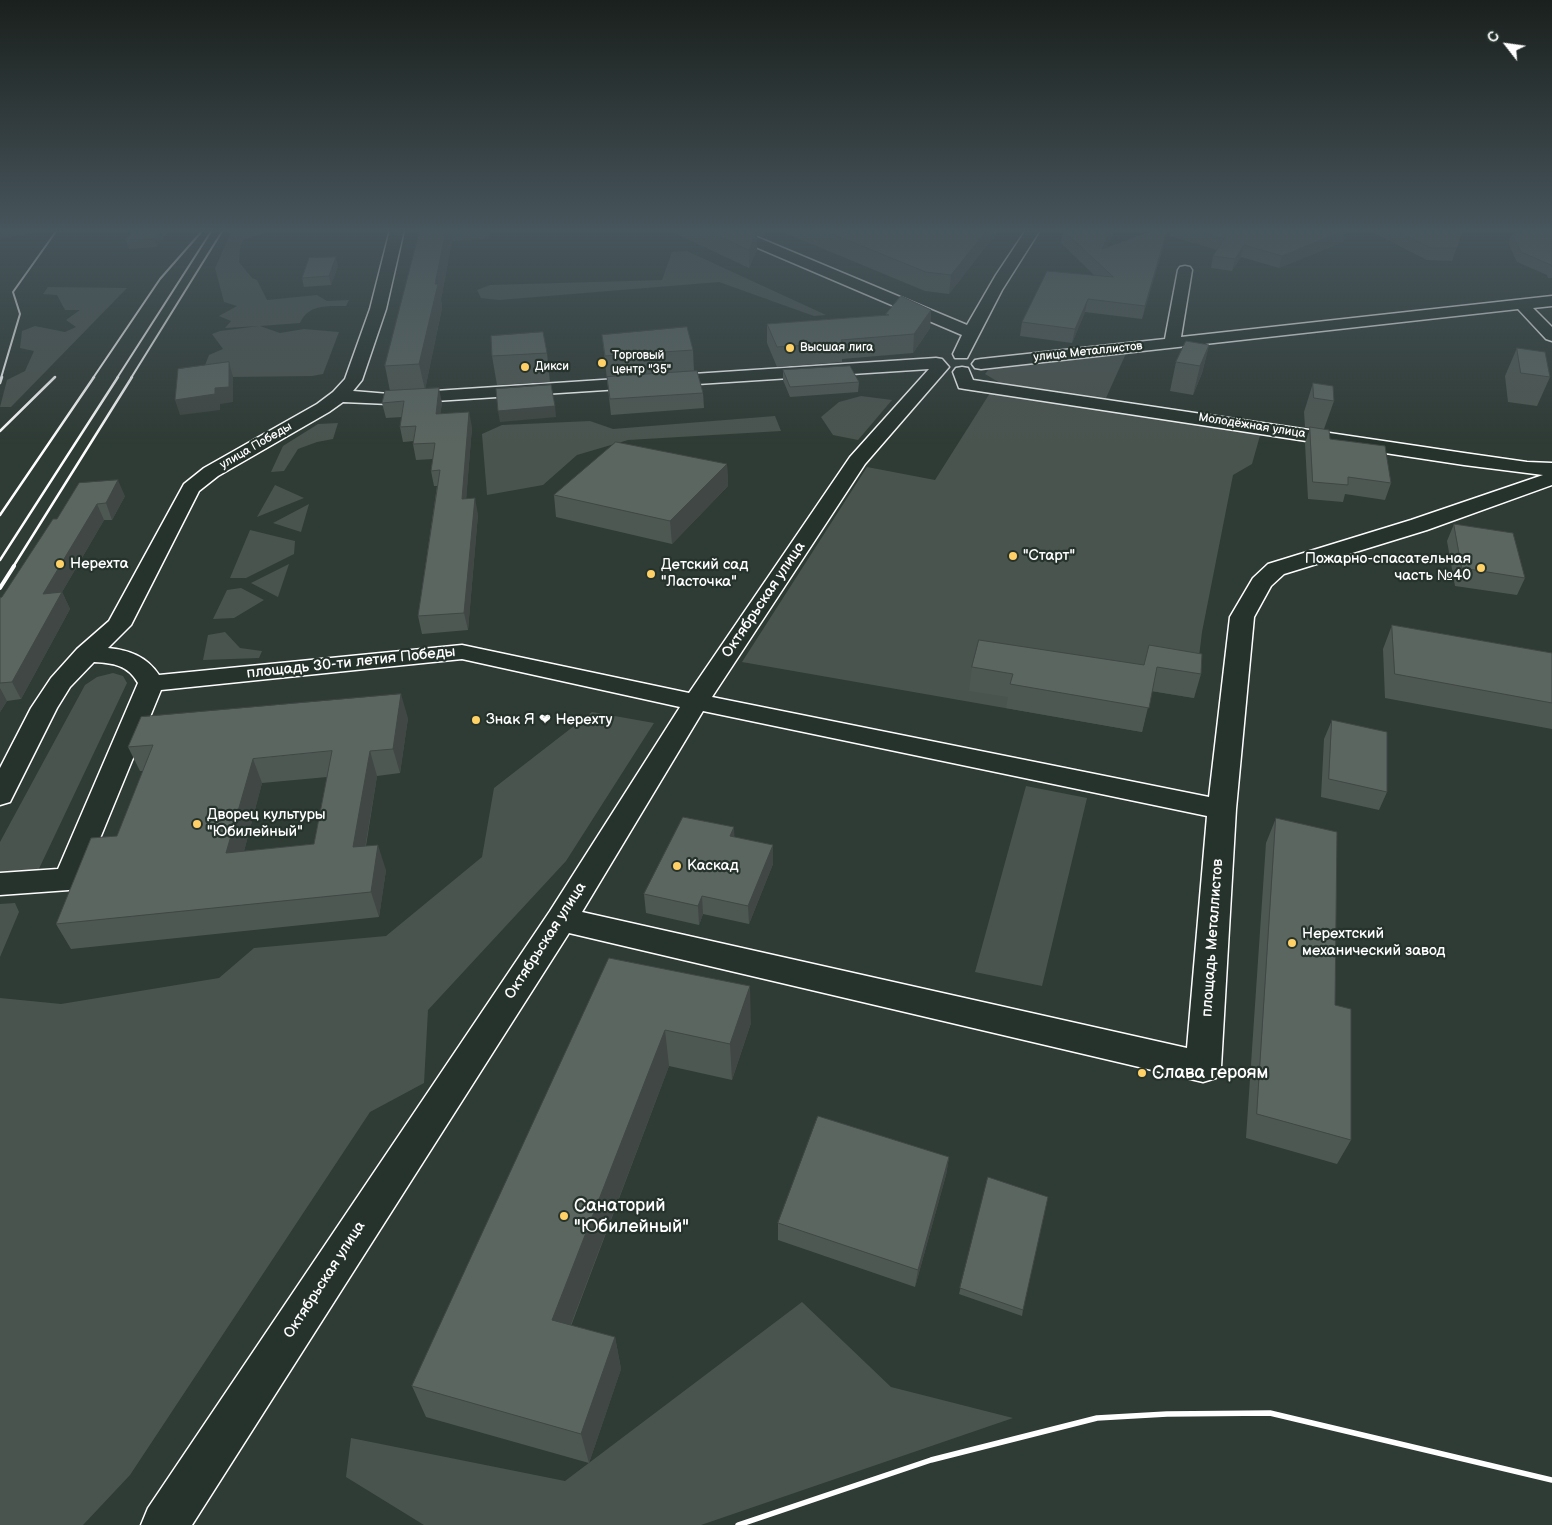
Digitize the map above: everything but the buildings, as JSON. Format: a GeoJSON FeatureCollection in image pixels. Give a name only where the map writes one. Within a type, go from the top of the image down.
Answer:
{"type":"FeatureCollection","features":[{"type":"Feature","properties":{"kind":"street","name":"улица Победы"},"geometry":{"type":"LineString","coordinates":[[0,795],[44,708],[60,683],[86,654],[119,625],[191,488],[211,472],[322,408],[338,396],[353,380],[380,301]]}},
{"type":"Feature","properties":{"kind":"street"},"geometry":{"type":"LineString","coordinates":[[897,301],[970,332]]}},
{"type":"Feature","properties":{"kind":"street"},"geometry":{"type":"LineString","coordinates":[[961,363],[970,332],[988,301]]}},
{"type":"Feature","properties":{"kind":"street"},"geometry":{"type":"LineString","coordinates":[[1172,343],[1179,301]]}},
{"type":"Feature","properties":{"kind":"street","name":"улица Металлистов"},"geometry":{"type":"LineString","coordinates":[[938,365],[936,360],[943,355],[976,370],[981,364],[1551,301]]}},
{"type":"Feature","properties":{"kind":"street"},"geometry":{"type":"LineString","coordinates":[[1522,305],[1552,336]]}},
{"type":"Feature","properties":{"kind":"street","name":"Молодёжная улица"},"geometry":{"type":"LineString","coordinates":[[961,363],[965,384],[1464,459],[1527,468],[1552,469]]}},
{"type":"Feature","properties":{"kind":"street"},"geometry":{"type":"LineString","coordinates":[[338,396],[389,399],[938,365]]}},
{"type":"Feature","properties":{"kind":"street","name":"Октябрьская улица"},"geometry":{"type":"LineString","coordinates":[[165,1525],[561,919],[696,702],[857,462],[938,365]]}},
{"type":"Feature","properties":{"kind":"street","name":"площадь Металлистов"},"geometry":{"type":"LineString","coordinates":[[561,919],[1203,1067],[1222,809],[1242,617],[1261,583],[1276,569],[1419,525],[1552,478]]}},
{"type":"Feature","properties":{"kind":"street","name":"площадь 30-ти летия Победы"},"geometry":{"type":"LineString","coordinates":[[151,683],[462,652],[696,702],[1222,809]]}},
{"type":"Feature","properties":{"kind":"street"},"geometry":{"type":"LineString","coordinates":[[0,884],[69,879],[151,683],[145,670],[122,656],[86,654]]}},
{"type":"Feature","properties":{"kind":"shaded area"},"geometry":{"type":"Polygon","coordinates":[[[60,301],[114,301],[11,407],[0,407],[7,380],[25,371],[34,351],[20,348],[22,331],[35,326],[65,332],[76,327],[66,320],[80,310],[65,310],[60,301]]]}},
{"type":"Feature","properties":{"kind":"shaded area"},"geometry":{"type":"Polygon","coordinates":[[[348,301],[346,306],[326,306],[313,309],[308,312],[300,323],[260,326],[280,333],[304,329],[339,332],[323,374],[312,376],[229,377],[204,368],[209,355],[223,349],[212,334],[220,331],[259,326],[225,328],[231,321],[219,316],[237,306],[224,302],[348,301]]]}},
{"type":"Feature","properties":{"kind":"shaded area"},"geometry":{"type":"Polygon","coordinates":[[[773,301],[796,301],[826,315],[814,316],[773,301]]]}},
{"type":"Feature","properties":{"kind":"shaded area"},"geometry":{"type":"Polygon","coordinates":[[[1128,349],[1106,398],[1000,383],[985,374],[993,364],[1128,349]]]}},
{"type":"Feature","properties":{"kind":"shaded area","name":"\"Старт\""},"geometry":{"type":"Polygon","coordinates":[[[990,393],[1261,432],[1252,464],[1233,475],[1202,632],[1194,698],[1151,691],[1142,732],[742,662],[867,467],[935,480],[990,393]]]}},
{"type":"Feature","properties":{"kind":"shaded area"},"geometry":{"type":"Polygon","coordinates":[[[861,396],[892,400],[858,440],[833,435],[821,417],[839,402],[861,396]]]}},
{"type":"Feature","properties":{"kind":"shaded area"},"geometry":{"type":"Polygon","coordinates":[[[775,416],[781,431],[628,440],[577,455],[543,485],[487,495],[482,434],[502,425],[590,421],[613,429],[775,416]]]}},
{"type":"Feature","properties":{"kind":"shaded area"},"geometry":{"type":"Polygon","coordinates":[[[338,423],[333,439],[317,442],[298,449],[284,471],[271,472],[283,446],[318,424],[338,423]]]}},
{"type":"Feature","properties":{"kind":"shaded area"},"geometry":{"type":"Polygon","coordinates":[[[275,485],[304,498],[257,517],[275,485]]]}},
{"type":"Feature","properties":{"kind":"shaded area"},"geometry":{"type":"Polygon","coordinates":[[[309,504],[301,532],[273,523],[309,504]]]}},
{"type":"Feature","properties":{"kind":"shaded area"},"geometry":{"type":"Polygon","coordinates":[[[250,530],[295,541],[294,554],[246,578],[230,578],[250,530]]]}},
{"type":"Feature","properties":{"kind":"shaded area"},"geometry":{"type":"Polygon","coordinates":[[[289,564],[278,597],[251,583],[289,564]]]}},
{"type":"Feature","properties":{"kind":"shaded area"},"geometry":{"type":"Polygon","coordinates":[[[241,588],[264,600],[234,618],[213,619],[227,590],[241,588]]]}},
{"type":"Feature","properties":{"kind":"shaded area"},"geometry":{"type":"Polygon","coordinates":[[[225,632],[240,648],[262,651],[259,658],[203,660],[208,635],[225,632]]]}},
{"type":"Feature","properties":{"kind":"shaded area"},"geometry":{"type":"Polygon","coordinates":[[[113,673],[123,676],[127,683],[36,875],[0,877],[0,842],[85,685],[97,677],[113,673]]]}},
{"type":"Feature","properties":{"kind":"shaded area"},"geometry":{"type":"Polygon","coordinates":[[[592,712],[654,723],[566,861],[428,1010],[424,1083],[370,1112],[130,1475],[83,1525],[0,1525],[0,998],[61,1004],[219,978],[254,948],[386,936],[482,857],[494,788],[592,712]]]}},
{"type":"Feature","properties":{"kind":"shaded area"},"geometry":{"type":"Polygon","coordinates":[[[1026,786],[1087,798],[1042,986],[975,972],[1026,786]]]}},
{"type":"Feature","properties":{"kind":"shaded area"},"geometry":{"type":"Polygon","coordinates":[[[15,903],[19,912],[0,957],[0,904],[15,903]]]}},
{"type":"Feature","properties":{"kind":"shaded area"},"geometry":{"type":"Polygon","coordinates":[[[802,1302],[891,1387],[1013,1418],[701,1525],[424,1525],[346,1477],[351,1438],[565,1481],[802,1302]]]}},
{"type":"Feature","properties":{"kind":"railway"},"geometry":{"type":"LineString","coordinates":[[1,378],[20,314],[16,301]]}},
{"type":"Feature","properties":{"kind":"railway"},"geometry":{"type":"LineString","coordinates":[[93,378],[145,301]]}},
{"type":"Feature","properties":{"kind":"railway"},"geometry":{"type":"LineString","coordinates":[[117,378],[166,301]]}},
{"type":"Feature","properties":{"kind":"railway"},"geometry":{"type":"LineString","coordinates":[[131,378],[179,301]]}},
{"type":"Feature","properties":{"kind":"railway"},"geometry":{"type":"LineString","coordinates":[[0,383],[2,377]]}},
{"type":"Feature","properties":{"kind":"railway"},"geometry":{"type":"LineString","coordinates":[[0,431],[55,377]]}},
{"type":"Feature","properties":{"kind":"railway"},"geometry":{"type":"LineString","coordinates":[[0,515],[94,377]]}},
{"type":"Feature","properties":{"kind":"railway"},"geometry":{"type":"LineString","coordinates":[[0,560],[118,377]]}},
{"type":"Feature","properties":{"kind":"railway"},"geometry":{"type":"LineString","coordinates":[[13,567],[132,377]]}},
{"type":"Feature","properties":{"kind":"railway"},"geometry":{"type":"LineString","coordinates":[[0,588],[14,566]]}},
{"type":"Feature","properties":{"kind":"railway"},"geometry":{"type":"LineString","coordinates":[[738,1525],[931,1460],[1097,1418],[1167,1414],[1270,1413],[1552,1480]]}},
{"type":"Feature","properties":{"kind":"place","name":"Высшая лига"},"geometry":{"type":"Point","coordinates":[790,348]}},
{"type":"Feature","properties":{"kind":"place","name":"Торговый центр \"35\""},"geometry":{"type":"Point","coordinates":[602,363]}},
{"type":"Feature","properties":{"kind":"place","name":"Дикси"},"geometry":{"type":"Point","coordinates":[525,367]}},
{"type":"Feature","properties":{"kind":"place","name":"\"Старт\""},"geometry":{"type":"Point","coordinates":[1013,556]}},
{"type":"Feature","properties":{"kind":"place","name":"Нерехта"},"geometry":{"type":"Point","coordinates":[60,564]}},
{"type":"Feature","properties":{"kind":"place","name":"Пожарно-спасательная часть №40"},"geometry":{"type":"Point","coordinates":[1481,568]}},
{"type":"Feature","properties":{"kind":"place","name":"Детский сад \"Ласточка\""},"geometry":{"type":"Point","coordinates":[651,574]}},
{"type":"Feature","properties":{"kind":"place","name":"Знак Я ❤ Нерехту"},"geometry":{"type":"Point","coordinates":[476,720]}},
{"type":"Feature","properties":{"kind":"place","name":"Дворец культуры \"Юбилейный\""},"geometry":{"type":"Point","coordinates":[197,824]}},
{"type":"Feature","properties":{"kind":"place","name":"Каскад"},"geometry":{"type":"Point","coordinates":[677,866]}},
{"type":"Feature","properties":{"kind":"place","name":"Нерехтский механический завод"},"geometry":{"type":"Point","coordinates":[1292,943]}},
{"type":"Feature","properties":{"kind":"place","name":"Слава героям"},"geometry":{"type":"Point","coordinates":[1142,1073]}},
{"type":"Feature","properties":{"kind":"place","name":"Санаторий \"Юбилейный\""},"geometry":{"type":"Point","coordinates":[564,1216]}}]}
